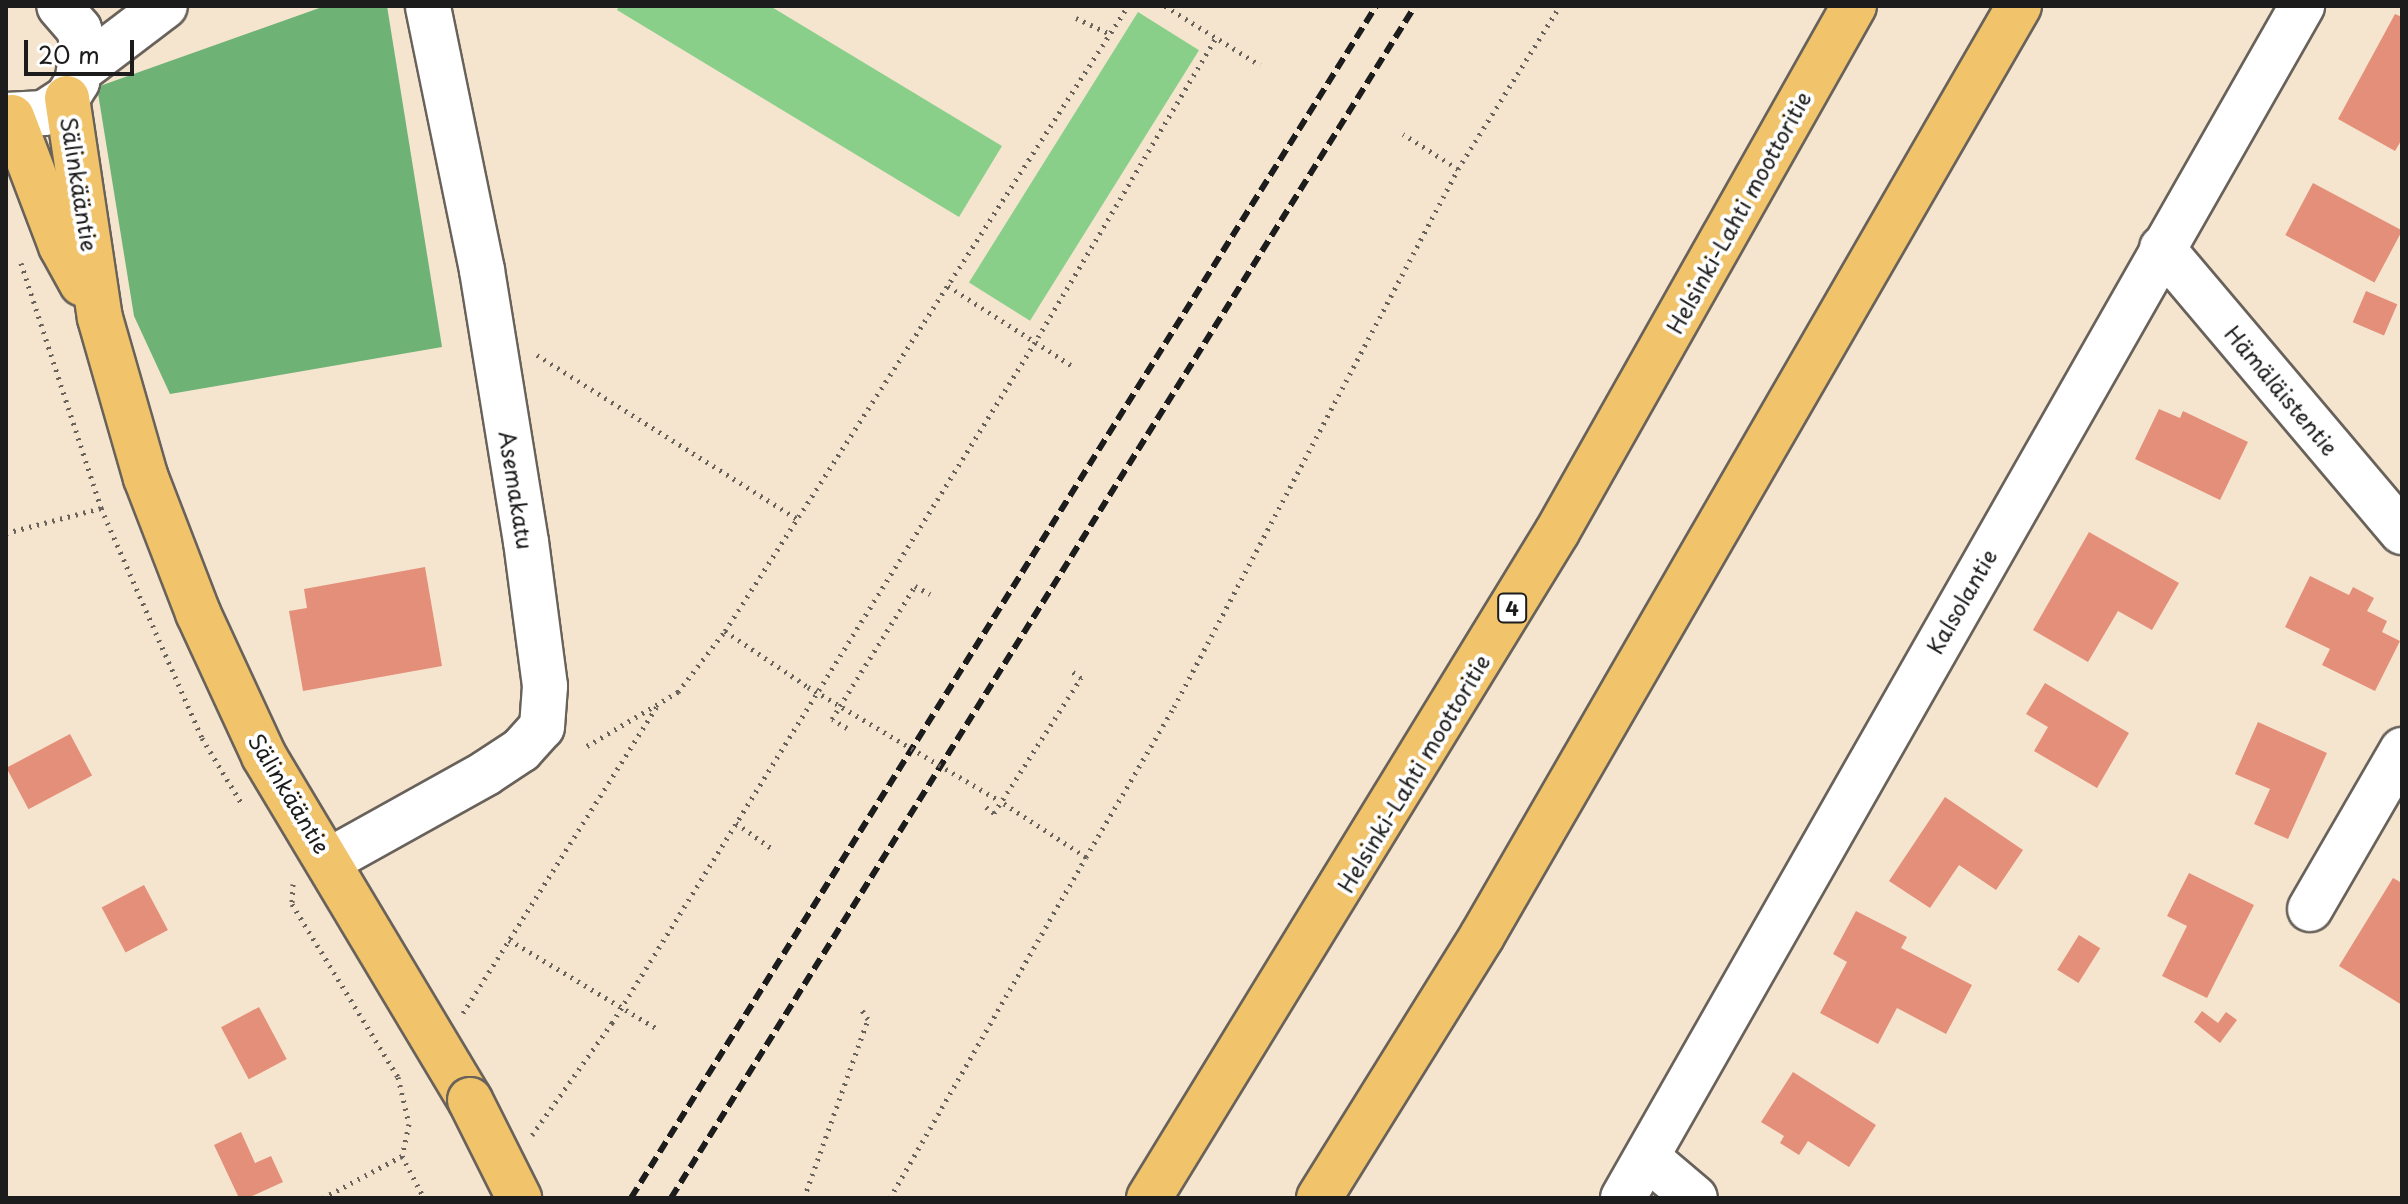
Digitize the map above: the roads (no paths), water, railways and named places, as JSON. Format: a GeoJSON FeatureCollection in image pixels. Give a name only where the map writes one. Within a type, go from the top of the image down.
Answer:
{"type":"FeatureCollection","features":[{"type":"Feature","properties":{"kind":"main road","name":"Helsinki-Lahti moottoritie"},"geometry":{"type":"LineString","coordinates":[[1149,1198],[1337,900],[1557,532],[1854,6]]}},
{"type":"Feature","properties":{"kind":"main road"},"geometry":{"type":"LineString","coordinates":[[1319,1198],[1490,922],[2019,6]]}},
{"type":"Feature","properties":{"kind":"main road","name":"Sälinkääntie"},"geometry":{"type":"LineString","coordinates":[[74,84],[100,318],[146,478],[198,613],[264,756],[311,870],[470,1100],[519,1198]]}},
{"type":"Feature","properties":{"kind":"main road","name":"Sälinkääntie"},"geometry":{"type":"LineString","coordinates":[[9,116],[61,246],[100,318]]}},
{"type":"Feature","properties":{"kind":"street"},"geometry":{"type":"LineString","coordinates":[[9,116],[44,113],[165,6]]}},
{"type":"Feature","properties":{"kind":"street","name":"Asemakatu"},"geometry":{"type":"LineString","coordinates":[[311,870],[486,773],[521,750],[542,727],[545,686],[537,616],[482,270],[428,6]]}},
{"type":"Feature","properties":{"kind":"street","name":"Kalsolantie"},"geometry":{"type":"LineString","coordinates":[[1623,1198],[1649,1159],[1711,1039],[2302,6]]}},
{"type":"Feature","properties":{"kind":"street"},"geometry":{"type":"LineString","coordinates":[[72,8],[79,29],[74,84]]}},
{"type":"Feature","properties":{"kind":"street","name":"Hämäläistentie"},"geometry":{"type":"LineString","coordinates":[[2162,248],[2402,532]]}},
{"type":"Feature","properties":{"kind":"street"},"geometry":{"type":"LineString","coordinates":[[2310,909],[2402,750]]}},
{"type":"Feature","properties":{"kind":"street"},"geometry":{"type":"LineString","coordinates":[[1649,1159],[1695,1198]]}},
{"type":"Feature","properties":{"kind":"railway"},"geometry":{"type":"LineString","coordinates":[[631,1198],[1376,6]]}},
{"type":"Feature","properties":{"kind":"railway"},"geometry":{"type":"LineString","coordinates":[[671,1198],[1415,6]]}}]}
